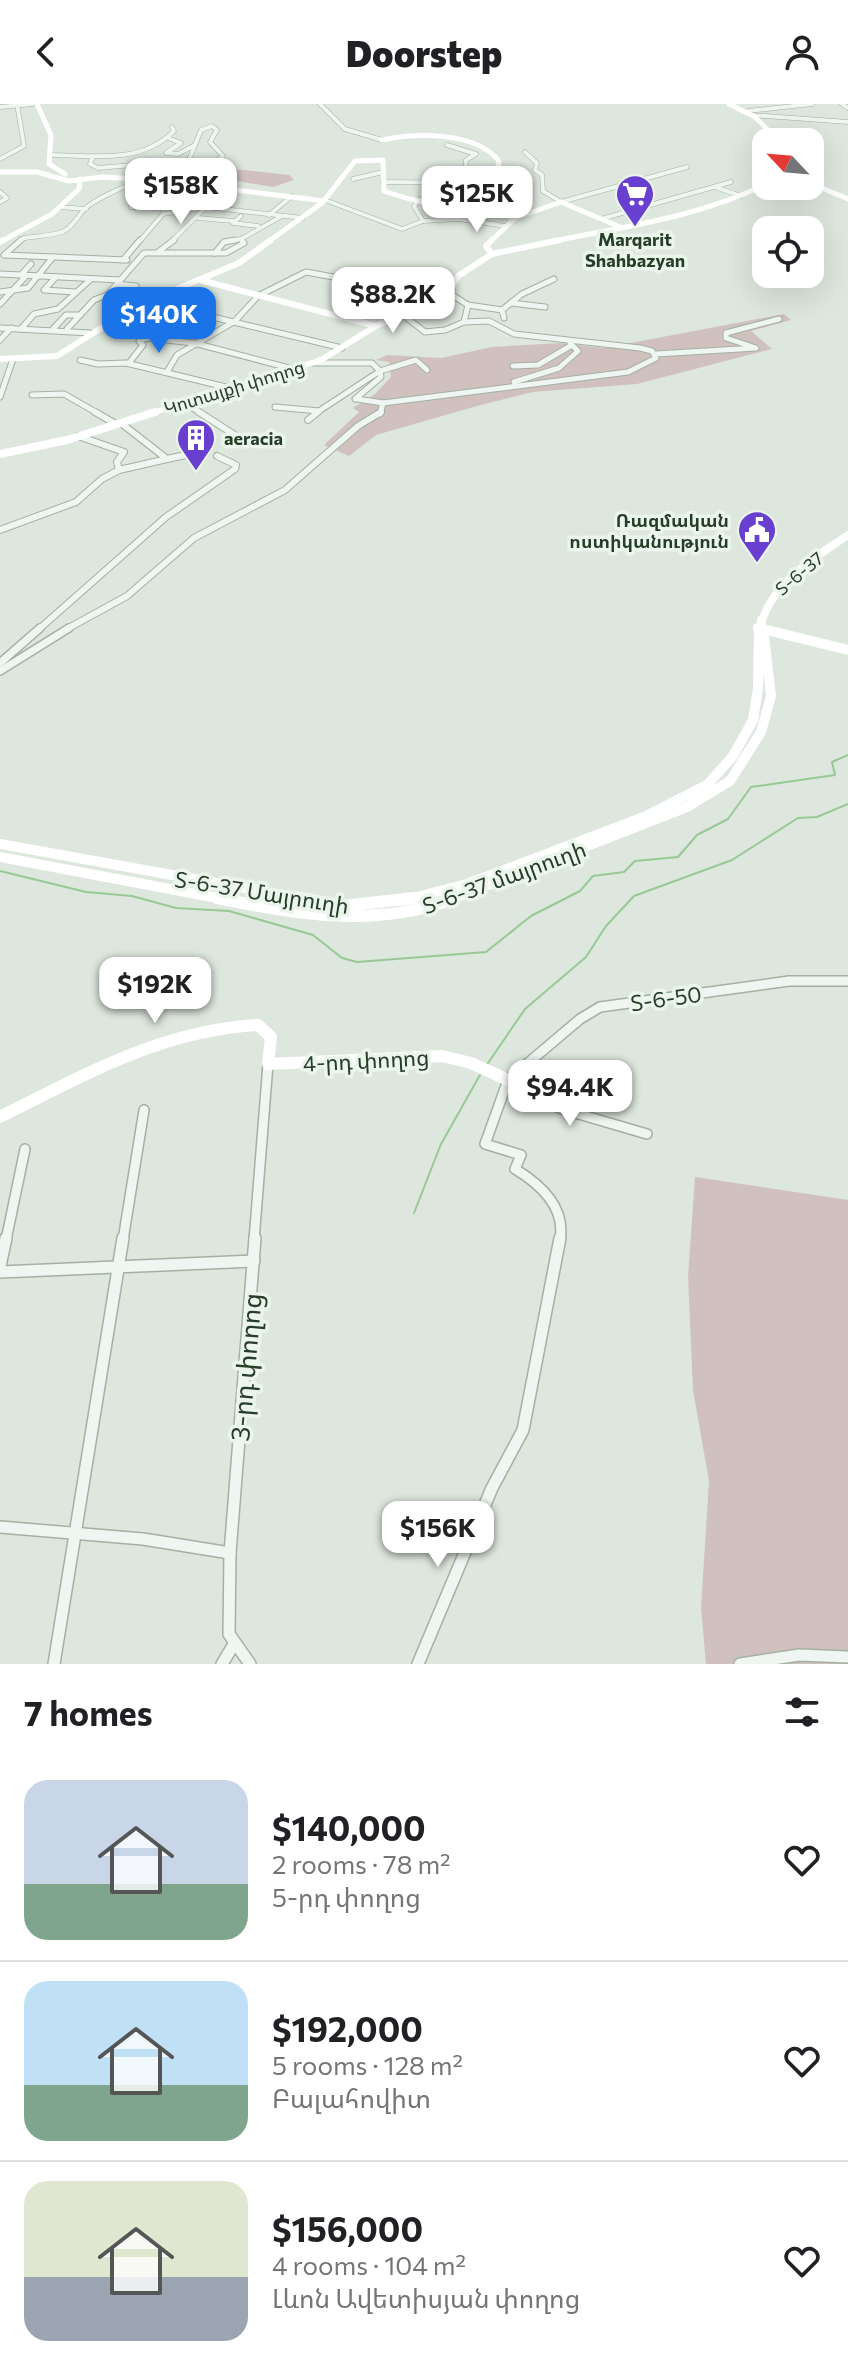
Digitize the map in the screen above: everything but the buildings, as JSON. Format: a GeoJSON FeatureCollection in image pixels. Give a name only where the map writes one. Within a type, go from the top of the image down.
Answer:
{"type":"FeatureCollection","features":[{"type":"Feature","properties":{"kind":"main road"},"geometry":{"type":"LineString","coordinates":[[32,104],[50,131],[49,164],[54,174]]}},
{"type":"Feature","properties":{"kind":"main road"},"geometry":{"type":"LineString","coordinates":[[32,104],[44,136],[43,170]]}},
{"type":"Feature","properties":{"kind":"main road"},"geometry":{"type":"LineString","coordinates":[[729,104],[768,128]]}},
{"type":"Feature","properties":{"kind":"main road"},"geometry":{"type":"LineString","coordinates":[[382,144],[403,136],[450,139],[496,154],[500,174],[496,189],[488,198],[467,205]]}},
{"type":"Feature","properties":{"kind":"main road"},"geometry":{"type":"LineString","coordinates":[[0,359],[57,356],[136,306],[247,258],[325,199],[351,163],[380,157],[383,161],[385,192],[467,205],[515,218]]}},
{"type":"Feature","properties":{"kind":"main road"},"geometry":{"type":"LineString","coordinates":[[0,170],[43,170],[80,181],[95,177],[156,180],[325,199]]}},
{"type":"Feature","properties":{"kind":"main road"},"geometry":{"type":"LineString","coordinates":[[0,170],[70,178],[159,179],[325,199]]}},
{"type":"Feature","properties":{"kind":"main road"},"geometry":{"type":"LineString","coordinates":[[0,240],[61,201],[73,187],[70,178]]}},
{"type":"Feature","properties":{"kind":"main road"},"geometry":{"type":"LineString","coordinates":[[0,240],[60,207],[80,181]]}},
{"type":"Feature","properties":{"kind":"main road"},"geometry":{"type":"LineString","coordinates":[[824,189],[848,199]]}},
{"type":"Feature","properties":{"kind":"main road","name":"Կոտայքի փողոց"},"geometry":{"type":"LineString","coordinates":[[0,454],[78,436],[313,363],[376,326],[450,292],[465,269],[492,254],[621,227],[752,191]]}},
{"type":"Feature","properties":{"kind":"main road"},"geometry":{"type":"LineString","coordinates":[[492,254],[486,246],[515,218],[561,202],[621,227]]}},
{"type":"Feature","properties":{"kind":"main road"},"geometry":{"type":"LineString","coordinates":[[200,280],[376,326]]}},
{"type":"Feature","properties":{"kind":"main road","name":"Տ-6-37"},"geometry":{"type":"LineString","coordinates":[[761,626],[773,594],[848,535]]}},
{"type":"Feature","properties":{"kind":"main road"},"geometry":{"type":"LineString","coordinates":[[761,626],[848,650]]}},
{"type":"Feature","properties":{"kind":"main road","name":"Տ-6-37 մայրուղի"},"geometry":{"type":"LineString","coordinates":[[0,857],[279,904],[339,918],[399,914],[435,906],[616,831],[687,807],[730,781],[761,732],[765,695],[761,626]]}},
{"type":"Feature","properties":{"kind":"main road","name":"Տ-6-37 Մայրուղի"},"geometry":{"type":"LineString","coordinates":[[0,844],[279,904]]}},
{"type":"Feature","properties":{"kind":"main road"},"geometry":{"type":"LineString","coordinates":[[0,1117],[113,1063],[201,1030],[258,1025],[271,1037],[268,1064]]}},
{"type":"Feature","properties":{"kind":"main road","name":"4-րդ փողոց"},"geometry":{"type":"LineString","coordinates":[[268,1064],[442,1056],[471,1063],[506,1082]]}},
{"type":"Feature","properties":{"kind":"street"},"geometry":{"type":"LineString","coordinates":[[0,107],[32,104]]}},
{"type":"Feature","properties":{"kind":"street"},"geometry":{"type":"LineString","coordinates":[[320,104],[345,129],[382,144]]}},
{"type":"Feature","properties":{"kind":"street"},"geometry":{"type":"LineString","coordinates":[[743,111],[812,104]]}},
{"type":"Feature","properties":{"kind":"street"},"geometry":{"type":"LineString","coordinates":[[842,104],[848,108]]}},
{"type":"Feature","properties":{"kind":"street"},"geometry":{"type":"LineString","coordinates":[[0,159],[23,148],[17,105]]}},
{"type":"Feature","properties":{"kind":"street"},"geometry":{"type":"LineString","coordinates":[[751,115],[848,122]]}},
{"type":"Feature","properties":{"kind":"street"},"geometry":{"type":"LineString","coordinates":[[50,155],[136,155],[168,138],[174,131],[172,127]]}},
{"type":"Feature","properties":{"kind":"street"},"geometry":{"type":"LineString","coordinates":[[93,156],[90,164],[98,168],[150,166],[189,160],[201,130],[216,128],[210,142],[223,156],[218,160]]}},
{"type":"Feature","properties":{"kind":"street"},"geometry":{"type":"LineString","coordinates":[[168,138],[181,143],[166,153],[178,154],[195,145]]}},
{"type":"Feature","properties":{"kind":"street"},"geometry":{"type":"LineString","coordinates":[[447,145],[476,154],[466,160],[465,183]]}},
{"type":"Feature","properties":{"kind":"street"},"geometry":{"type":"LineString","coordinates":[[525,152],[537,163],[535,170],[542,175],[543,191],[561,202],[687,167]]}},
{"type":"Feature","properties":{"kind":"street"},"geometry":{"type":"LineString","coordinates":[[477,184],[481,157]]}},
{"type":"Feature","properties":{"kind":"street"},"geometry":{"type":"LineString","coordinates":[[383,182],[487,183],[489,170],[479,170]]}},
{"type":"Feature","properties":{"kind":"street"},"geometry":{"type":"LineString","coordinates":[[353,179],[383,172]]}},
{"type":"Feature","properties":{"kind":"street"},"geometry":{"type":"LineString","coordinates":[[2,255],[24,238],[64,232],[86,209],[129,182],[156,180]]}},
{"type":"Feature","properties":{"kind":"street"},"geometry":{"type":"LineString","coordinates":[[601,219],[731,182]]}},
{"type":"Feature","properties":{"kind":"street"},"geometry":{"type":"LineString","coordinates":[[123,260],[162,211],[169,197],[179,185],[188,188],[181,197],[169,197]]}},
{"type":"Feature","properties":{"kind":"street"},"geometry":{"type":"LineString","coordinates":[[713,187],[741,196]]}},
{"type":"Feature","properties":{"kind":"street"},"geometry":{"type":"LineString","coordinates":[[158,252],[198,218],[206,207],[233,189]]}},
{"type":"Feature","properties":{"kind":"street"},"geometry":{"type":"LineString","coordinates":[[0,192],[7,198],[0,202]]}},
{"type":"Feature","properties":{"kind":"street"},"geometry":{"type":"LineString","coordinates":[[266,215],[292,196]]}},
{"type":"Feature","properties":{"kind":"street"},"geometry":{"type":"LineString","coordinates":[[325,199],[398,228],[423,221],[459,219],[505,226]]}},
{"type":"Feature","properties":{"kind":"street"},"geometry":{"type":"LineString","coordinates":[[420,199],[414,206],[423,221]]}},
{"type":"Feature","properties":{"kind":"street"},"geometry":{"type":"LineString","coordinates":[[60,207],[86,209]]}},
{"type":"Feature","properties":{"kind":"street"},"geometry":{"type":"LineString","coordinates":[[131,207],[162,211],[206,207],[247,215],[303,218]]}},
{"type":"Feature","properties":{"kind":"street"},"geometry":{"type":"LineString","coordinates":[[198,218],[233,221],[247,215]]}},
{"type":"Feature","properties":{"kind":"street"},"geometry":{"type":"LineString","coordinates":[[233,221],[240,226],[257,226],[266,221],[266,215]]}},
{"type":"Feature","properties":{"kind":"street"},"geometry":{"type":"LineString","coordinates":[[215,253],[224,242],[241,239],[282,216]]}},
{"type":"Feature","properties":{"kind":"street"},"geometry":{"type":"LineString","coordinates":[[67,329],[119,282],[145,252],[231,252],[244,243],[241,239]]}},
{"type":"Feature","properties":{"kind":"street"},"geometry":{"type":"LineString","coordinates":[[2,255],[136,261]]}},
{"type":"Feature","properties":{"kind":"street"},"geometry":{"type":"LineString","coordinates":[[0,292],[28,288],[53,257]]}},
{"type":"Feature","properties":{"kind":"street"},"geometry":{"type":"LineString","coordinates":[[0,304],[13,292],[31,264]]}},
{"type":"Feature","properties":{"kind":"street"},"geometry":{"type":"LineString","coordinates":[[167,372],[177,355],[235,321],[258,296],[306,272],[372,284],[424,282],[450,292],[468,305],[502,310],[554,279]]}},
{"type":"Feature","properties":{"kind":"street"},"geometry":{"type":"LineString","coordinates":[[0,274],[71,277],[136,286],[127,299],[136,306]]}},
{"type":"Feature","properties":{"kind":"street"},"geometry":{"type":"LineString","coordinates":[[56,277],[44,290],[75,292]]}},
{"type":"Feature","properties":{"kind":"street"},"geometry":{"type":"LineString","coordinates":[[57,290],[71,277]]}},
{"type":"Feature","properties":{"kind":"street"},"geometry":{"type":"LineString","coordinates":[[21,329],[34,314],[58,309],[91,279]]}},
{"type":"Feature","properties":{"kind":"street"},"geometry":{"type":"LineString","coordinates":[[387,296],[423,306]]}},
{"type":"Feature","properties":{"kind":"street"},"geometry":{"type":"LineString","coordinates":[[511,303],[545,307]]}},
{"type":"Feature","properties":{"kind":"street"},"geometry":{"type":"LineString","coordinates":[[464,322],[468,305]]}},
{"type":"Feature","properties":{"kind":"street"},"geometry":{"type":"LineString","coordinates":[[502,310],[504,318]]}},
{"type":"Feature","properties":{"kind":"street"},"geometry":{"type":"LineString","coordinates":[[200,314],[342,348]]}},
{"type":"Feature","properties":{"kind":"street"},"geometry":{"type":"LineString","coordinates":[[402,314],[425,332],[442,331],[464,322],[491,322],[514,334],[571,344],[640,348],[656,354],[756,348],[726,338],[726,333],[779,319]]}},
{"type":"Feature","properties":{"kind":"street"},"geometry":{"type":"LineString","coordinates":[[53,329],[67,315],[80,315]]}},
{"type":"Feature","properties":{"kind":"street"},"geometry":{"type":"LineString","coordinates":[[148,338],[156,328],[169,327]]}},
{"type":"Feature","properties":{"kind":"street"},"geometry":{"type":"LineString","coordinates":[[0,328],[67,329],[90,333]]}},
{"type":"Feature","properties":{"kind":"street"},"geometry":{"type":"LineString","coordinates":[[0,340],[11,328]]}},
{"type":"Feature","properties":{"kind":"street"},"geometry":{"type":"LineString","coordinates":[[129,363],[143,345],[139,341],[148,338],[194,343],[293,369]]}},
{"type":"Feature","properties":{"kind":"street"},"geometry":{"type":"LineString","coordinates":[[513,366],[538,365],[571,344]]}},
{"type":"Feature","properties":{"kind":"street"},"geometry":{"type":"LineString","coordinates":[[511,385],[559,368],[578,351],[571,344]]}},
{"type":"Feature","properties":{"kind":"street"},"geometry":{"type":"LineString","coordinates":[[313,363],[364,362],[378,365],[381,377],[369,391],[356,399],[383,403],[628,372],[651,363],[656,354]]}},
{"type":"Feature","properties":{"kind":"street"},"geometry":{"type":"LineString","coordinates":[[0,397],[13,359]]}},
{"type":"Feature","properties":{"kind":"street"},"geometry":{"type":"LineString","coordinates":[[80,360],[98,364],[129,363],[230,388]]}},
{"type":"Feature","properties":{"kind":"street"},"geometry":{"type":"LineString","coordinates":[[308,420],[380,371],[411,360],[418,361],[427,370]]}},
{"type":"Feature","properties":{"kind":"street"},"geometry":{"type":"LineString","coordinates":[[388,370],[398,374]]}},
{"type":"Feature","properties":{"kind":"street"},"geometry":{"type":"LineString","coordinates":[[32,395],[64,394],[118,424],[167,459]]}},
{"type":"Feature","properties":{"kind":"street"},"geometry":{"type":"LineString","coordinates":[[185,403],[241,439]]}},
{"type":"Feature","properties":{"kind":"street"},"geometry":{"type":"LineString","coordinates":[[0,671],[34,647],[127,596],[194,538],[285,490],[358,426],[380,415],[383,403]]}},
{"type":"Feature","properties":{"kind":"street"},"geometry":{"type":"LineString","coordinates":[[275,407],[319,411]]}},
{"type":"Feature","properties":{"kind":"street"},"geometry":{"type":"LineString","coordinates":[[78,436],[120,449],[124,455],[117,462],[119,470]]}},
{"type":"Feature","properties":{"kind":"street"},"geometry":{"type":"LineString","coordinates":[[0,530],[76,502],[102,479],[119,470],[204,451]]}},
{"type":"Feature","properties":{"kind":"street"},"geometry":{"type":"LineString","coordinates":[[0,663],[166,517],[235,469],[236,465],[217,456]]}},
{"type":"Feature","properties":{"kind":"street","name":"Տ-6-50"},"geometry":{"type":"LineString","coordinates":[[506,1082],[580,1019],[600,1007],[789,981],[848,981]]}},
{"type":"Feature","properties":{"kind":"street","name":"3-րդ փողոց"},"geometry":{"type":"LineString","coordinates":[[234,1644],[229,1634],[230,1553],[268,1064]]}},
{"type":"Feature","properties":{"kind":"street"},"geometry":{"type":"LineString","coordinates":[[418,1664],[492,1488],[523,1430],[561,1232],[556,1206],[545,1187],[515,1169],[521,1155],[485,1144],[506,1082],[565,1110],[647,1134]]}},
{"type":"Feature","properties":{"kind":"street"},"geometry":{"type":"LineString","coordinates":[[54,1664],[144,1110]]}},
{"type":"Feature","properties":{"kind":"street"},"geometry":{"type":"LineString","coordinates":[[0,1266],[25,1149]]}},
{"type":"Feature","properties":{"kind":"street"},"geometry":{"type":"LineString","coordinates":[[0,1272],[254,1261]]}},
{"type":"Feature","properties":{"kind":"street"},"geometry":{"type":"LineString","coordinates":[[0,1527],[143,1539],[230,1553]]}},
{"type":"Feature","properties":{"kind":"street"},"geometry":{"type":"LineString","coordinates":[[222,1664],[234,1644],[250,1664]]}},
{"type":"Feature","properties":{"kind":"street"},"geometry":{"type":"LineString","coordinates":[[740,1664],[799,1655],[848,1657]]}},
{"type":"Feature","properties":{"kind":"shaded area"},"geometry":{"type":"Polygon","coordinates":[[[235,169],[289,175],[294,180],[273,187],[213,177],[235,169]]]}},
{"type":"Feature","properties":{"kind":"shaded area"},"geometry":{"type":"Polygon","coordinates":[[[784,314],[791,320],[751,331],[772,349],[637,384],[533,392],[477,406],[376,435],[349,456],[324,445],[359,412],[353,408],[375,394],[391,377],[389,362],[376,360],[387,355],[441,358],[492,347],[560,343],[604,348],[784,314]]]}},
{"type":"Feature","properties":{"kind":"shaded area"},"geometry":{"type":"Polygon","coordinates":[[[695,1177],[848,1200],[848,1664],[706,1664],[701,1608],[709,1481],[693,1390],[688,1276],[695,1177]]]}},
{"type":"Feature","properties":{"kind":"waterway"},"geometry":{"type":"LineString","coordinates":[[0,871],[86,892],[132,896],[176,908],[229,911],[313,935],[342,958],[357,962],[486,952],[531,916],[580,891],[593,876],[624,872],[635,861],[678,857],[697,835],[728,819],[751,787],[835,775],[832,762],[848,755]]}},
{"type":"Feature","properties":{"kind":"waterway"},"geometry":{"type":"LineString","coordinates":[[486,1066],[525,1009],[586,957],[606,926],[634,896],[732,860],[798,818],[817,817],[848,804]]}},
{"type":"Feature","properties":{"kind":"waterway"},"geometry":{"type":"LineString","coordinates":[[414,1213],[441,1144],[480,1075]]}},
{"type":"Feature","properties":{"kind":"place","name":"Marqarit Shahbazyan"},"geometry":{"type":"Point","coordinates":[635,228]}},
{"type":"Feature","properties":{"kind":"place","name":"aeracia"},"geometry":{"type":"Point","coordinates":[196,472]}},
{"type":"Feature","properties":{"kind":"place","name":"Ռազմական ոստիկանություն"},"geometry":{"type":"Point","coordinates":[757,564]}}]}
